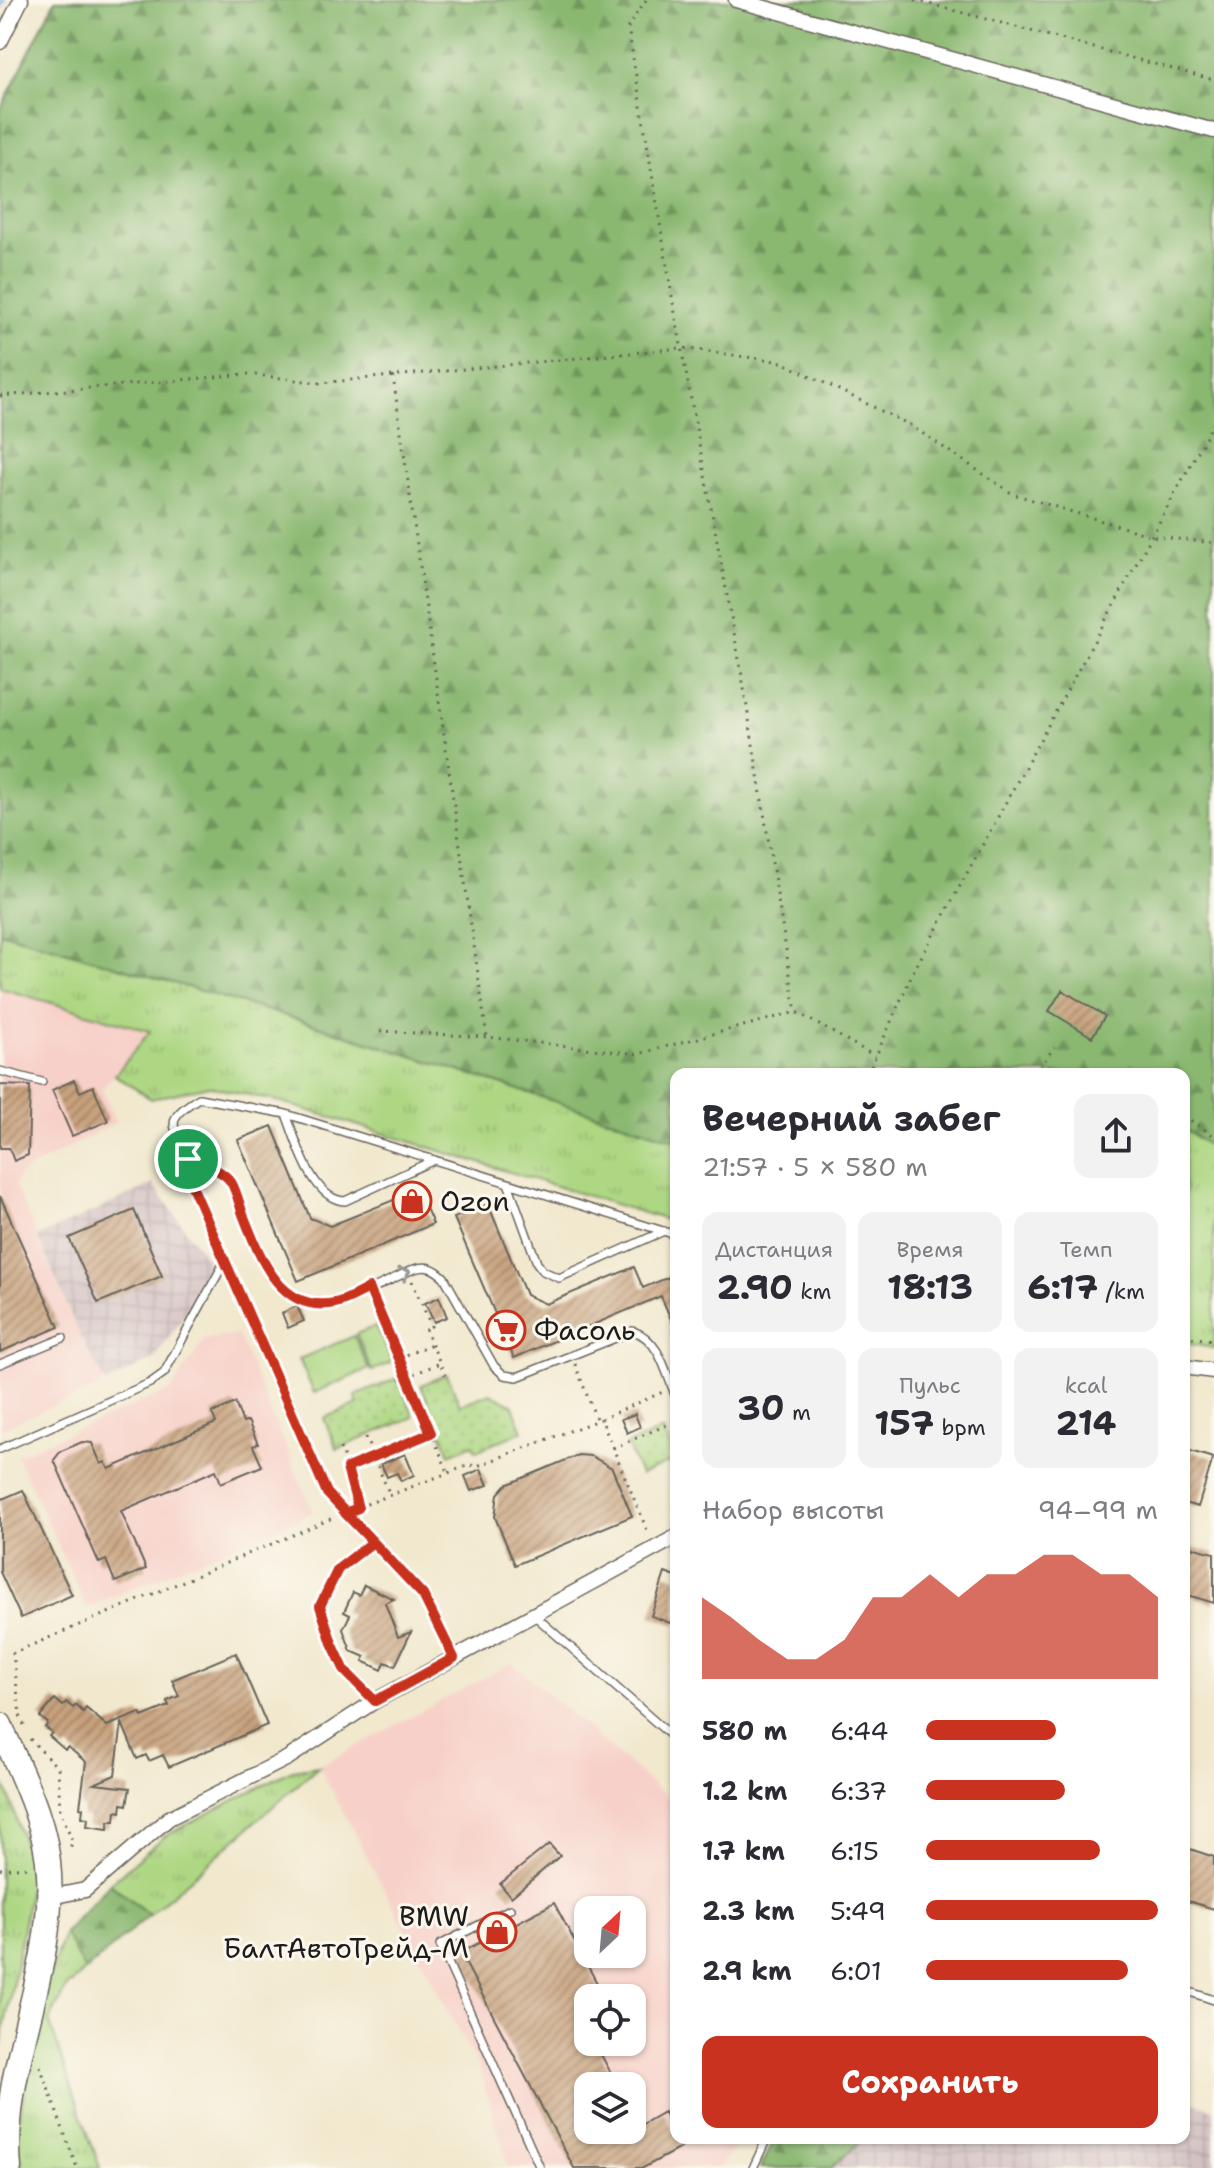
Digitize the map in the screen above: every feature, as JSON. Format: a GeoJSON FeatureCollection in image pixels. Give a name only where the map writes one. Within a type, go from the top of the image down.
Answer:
{"type":"FeatureCollection","features":[{"type":"Feature","properties":{"kind":"main road"},"geometry":{"type":"LineString","coordinates":[[0,1725],[39,1821],[49,1861],[50,1897],[44,1938],[9,2088],[5,2125],[9,2168]]}},
{"type":"Feature","properties":{"kind":"street"},"geometry":{"type":"LineString","coordinates":[[0,42],[21,0]]}},
{"type":"Feature","properties":{"kind":"street"},"geometry":{"type":"LineString","coordinates":[[736,0],[1214,131]]}},
{"type":"Feature","properties":{"kind":"street"},"geometry":{"type":"LineString","coordinates":[[1190,1368],[1214,1371]]}},
{"type":"Feature","properties":{"kind":"street"},"geometry":{"type":"LineString","coordinates":[[50,1897],[85,1890],[169,1818],[288,1758],[375,1701],[670,1540]]}},
{"type":"Feature","properties":{"kind":"lane"},"geometry":{"type":"LineString","coordinates":[[0,1071],[42,1082]]}},
{"type":"Feature","properties":{"kind":"lane"},"geometry":{"type":"LineString","coordinates":[[454,1658],[423,1595],[327,1493],[189,1179],[188,1159],[173,1130],[176,1117],[185,1106],[199,1098],[286,1114],[670,1233]]}},
{"type":"Feature","properties":{"kind":"lane"},"geometry":{"type":"LineString","coordinates":[[286,1114],[311,1173],[321,1190],[335,1201],[345,1201],[434,1160]]}},
{"type":"Feature","properties":{"kind":"lane"},"geometry":{"type":"LineString","coordinates":[[188,1159],[216,1170],[231,1181],[263,1265],[280,1286],[294,1297],[312,1303],[335,1303],[422,1266],[434,1268],[444,1277],[494,1366],[504,1375],[517,1377],[633,1331],[643,1334],[653,1344],[670,1383]]}},
{"type":"Feature","properties":{"kind":"lane"},"geometry":{"type":"LineString","coordinates":[[508,1183],[537,1263],[551,1276],[559,1278],[664,1231]]}},
{"type":"Feature","properties":{"kind":"lane"},"geometry":{"type":"LineString","coordinates":[[0,1449],[150,1383],[164,1373],[225,1261]]}},
{"type":"Feature","properties":{"kind":"lane"},"geometry":{"type":"LineString","coordinates":[[0,1364],[63,1338]]}},
{"type":"Feature","properties":{"kind":"lane"},"geometry":{"type":"LineString","coordinates":[[373,1542],[338,1569],[320,1606],[345,1671],[375,1701]]}},
{"type":"Feature","properties":{"kind":"lane"},"geometry":{"type":"LineString","coordinates":[[535,1616],[670,1735]]}},
{"type":"Feature","properties":{"kind":"lane"},"geometry":{"type":"LineString","coordinates":[[510,1909],[440,1945],[540,2168]]}},
{"type":"Feature","properties":{"kind":"lane"},"geometry":{"type":"LineString","coordinates":[[1190,1992],[1214,2000]]}},
{"type":"Feature","properties":{"kind":"lane"},"geometry":{"type":"LineString","coordinates":[[753,2168],[764,2144]]}},
{"type":"Feature","properties":{"kind":"path"},"geometry":{"type":"LineString","coordinates":[[646,0],[628,27],[742,676],[796,1012]]}},
{"type":"Feature","properties":{"kind":"path"},"geometry":{"type":"LineString","coordinates":[[915,0],[1214,80]]}},
{"type":"Feature","properties":{"kind":"path"},"geometry":{"type":"LineString","coordinates":[[0,396],[248,374],[320,383],[682,348],[782,362],[910,425],[1013,494],[1152,536],[1214,543]]}},
{"type":"Feature","properties":{"kind":"path"},"geometry":{"type":"LineString","coordinates":[[393,376],[487,1037]]}},
{"type":"Feature","properties":{"kind":"path"},"geometry":{"type":"LineString","coordinates":[[870,1068],[913,972],[1214,422]]}},
{"type":"Feature","properties":{"kind":"path"},"geometry":{"type":"LineString","coordinates":[[380,1031],[487,1037],[638,1054],[796,1012],[875,1056]]}},
{"type":"Feature","properties":{"kind":"path"},"geometry":{"type":"LineString","coordinates":[[1040,1068],[1054,1047]]}},
{"type":"Feature","properties":{"kind":"path"},"geometry":{"type":"LineString","coordinates":[[1190,1120],[1214,1136]]}},
{"type":"Feature","properties":{"kind":"path"},"geometry":{"type":"LineString","coordinates":[[408,1271],[431,1326],[425,1328],[445,1375]]}},
{"type":"Feature","properties":{"kind":"path"},"geometry":{"type":"LineString","coordinates":[[369,1288],[448,1473]]}},
{"type":"Feature","properties":{"kind":"path"},"geometry":{"type":"LineString","coordinates":[[1190,1338],[1214,1340]]}},
{"type":"Feature","properties":{"kind":"path"},"geometry":{"type":"LineString","coordinates":[[399,1358],[432,1344]]}},
{"type":"Feature","properties":{"kind":"path"},"geometry":{"type":"LineString","coordinates":[[571,1355],[646,1525],[653,1550]]}},
{"type":"Feature","properties":{"kind":"path"},"geometry":{"type":"LineString","coordinates":[[399,1380],[440,1363]]}},
{"type":"Feature","properties":{"kind":"path"},"geometry":{"type":"LineString","coordinates":[[340,1448],[358,1508],[599,1420],[670,1389]]}},
{"type":"Feature","properties":{"kind":"path"},"geometry":{"type":"LineString","coordinates":[[613,1448],[670,1424]]}},
{"type":"Feature","properties":{"kind":"path"},"geometry":{"type":"LineString","coordinates":[[347,1468],[439,1429]]}},
{"type":"Feature","properties":{"kind":"path"},"geometry":{"type":"LineString","coordinates":[[365,1437],[390,1495]]}},
{"type":"Feature","properties":{"kind":"path"},"geometry":{"type":"LineString","coordinates":[[63,1855],[70,1850],[73,1842],[60,1810],[58,1768],[34,1746],[28,1736],[20,1715],[13,1653],[345,1513]]}},
{"type":"Feature","properties":{"kind":"path"},"geometry":{"type":"LineString","coordinates":[[0,1869],[36,1867]]}},
{"type":"Feature","properties":{"kind":"path"},"geometry":{"type":"LineString","coordinates":[[39,2064],[77,2168]]}},
{"type":"Feature","properties":{"kind":"shaded area"},"geometry":{"type":"Polygon","coordinates":[[[0,988],[151,1031],[102,1089],[116,1122],[20,1174],[15,1185],[80,1336],[106,1383],[0,1429],[0,988]]]}},
{"type":"Feature","properties":{"kind":"shaded area"},"geometry":{"type":"Polygon","coordinates":[[[153,1184],[215,1271],[154,1359],[106,1383],[80,1336],[38,1237],[153,1184]]]}},
{"type":"Feature","properties":{"kind":"shaded area"},"geometry":{"type":"Polygon","coordinates":[[[238,1335],[313,1512],[87,1608],[17,1455],[171,1390],[205,1339],[238,1335]]]}},
{"type":"Feature","properties":{"kind":"shaded area","name":"BMW БалтАвтоТрейд-М"},"geometry":{"type":"Polygon","coordinates":[[[512,1663],[670,1800],[670,2144],[739,2144],[717,2168],[509,2168],[480,2071],[319,1766],[512,1663]]]}},
{"type":"Feature","properties":{"kind":"shaded area"},"geometry":{"type":"Polygon","coordinates":[[[1190,2102],[1214,2109],[1214,2168],[831,2168],[857,2144],[1190,2144],[1190,2102]]]}},
{"type":"Feature","properties":{"kind":"green space"},"geometry":{"type":"Polygon","coordinates":[[[55,0],[1214,0],[1214,1149],[1190,1133],[1190,1068],[670,1068],[670,1138],[296,1019],[0,932],[0,111],[55,0]]]}},
{"type":"Feature","properties":{"kind":"green space"},"geometry":{"type":"Polygon","coordinates":[[[0,932],[296,1019],[670,1138],[670,1221],[281,1102],[209,1086],[151,1099],[115,1075],[150,1031],[0,988],[0,932]]]}},
{"type":"Feature","properties":{"kind":"green space"},"geometry":{"type":"Polygon","coordinates":[[[1190,1133],[1214,1149],[1214,1348],[1190,1344],[1190,1133]]]}},
{"type":"Feature","properties":{"kind":"green space"},"geometry":{"type":"Polygon","coordinates":[[[376,1326],[392,1362],[372,1371],[356,1334],[376,1326]]]}},
{"type":"Feature","properties":{"kind":"green space"},"geometry":{"type":"Polygon","coordinates":[[[354,1336],[369,1369],[314,1393],[299,1359],[354,1336]]]}},
{"type":"Feature","properties":{"kind":"green space"},"geometry":{"type":"Polygon","coordinates":[[[447,1374],[460,1405],[490,1393],[512,1404],[523,1431],[476,1451],[473,1444],[450,1454],[421,1385],[447,1374]]]}},
{"type":"Feature","properties":{"kind":"green space"},"geometry":{"type":"Polygon","coordinates":[[[398,1378],[414,1417],[337,1449],[324,1418],[358,1404],[355,1396],[398,1378]]]}},
{"type":"Feature","properties":{"kind":"green space"},"geometry":{"type":"Polygon","coordinates":[[[663,1430],[670,1448],[670,1462],[640,1475],[627,1445],[663,1430]]]}},
{"type":"Feature","properties":{"kind":"green space"},"geometry":{"type":"Polygon","coordinates":[[[319,1766],[149,1915],[110,1883],[165,1836],[292,1770],[319,1766]]]}},
{"type":"Feature","properties":{"kind":"green space"},"geometry":{"type":"Polygon","coordinates":[[[0,1776],[11,1801],[31,1869],[0,2052],[0,1776]]]}},
{"type":"Feature","properties":{"kind":"green space"},"geometry":{"type":"Polygon","coordinates":[[[110,1883],[149,1915],[85,1971],[64,1933],[110,1883]]]}},
{"type":"Feature","properties":{"kind":"green space"},"geometry":{"type":"Polygon","coordinates":[[[64,1933],[85,1971],[66,1988],[49,2021],[100,2168],[23,2168],[18,2146],[18,2121],[49,1978],[64,1933]]]}},
{"type":"Feature","properties":{"kind":"green space"},"geometry":{"type":"Polygon","coordinates":[[[772,2144],[857,2144],[831,2168],[761,2168],[772,2144]]]}},
{"type":"Feature","properties":{"kind":"building"},"geometry":{"type":"Polygon","coordinates":[[[1062,990],[1105,1016],[1092,1037],[1049,1011],[1062,990]]]}},
{"type":"Feature","properties":{"kind":"building"},"geometry":{"type":"Polygon","coordinates":[[[74,1080],[80,1092],[93,1086],[108,1121],[72,1136],[52,1090],[74,1080]]]}},
{"type":"Feature","properties":{"kind":"building"},"geometry":{"type":"Polygon","coordinates":[[[0,1085],[30,1086],[28,1155],[14,1161],[9,1148],[0,1148],[0,1085]]]}},
{"type":"Feature","properties":{"kind":"building"},"geometry":{"type":"Polygon","coordinates":[[[272,1126],[310,1218],[330,1226],[418,1190],[433,1224],[298,1281],[238,1140],[272,1126]]]}},
{"type":"Feature","properties":{"kind":"building"},"geometry":{"type":"Polygon","coordinates":[[[0,1196],[59,1327],[0,1352],[0,1196]]]}},
{"type":"Feature","properties":{"kind":"building"},"geometry":{"type":"Polygon","coordinates":[[[488,1204],[526,1295],[546,1304],[634,1267],[643,1288],[670,1277],[670,1317],[661,1296],[514,1358],[454,1218],[488,1204]]]}},
{"type":"Feature","properties":{"kind":"building"},"geometry":{"type":"Polygon","coordinates":[[[134,1210],[162,1276],[98,1303],[69,1238],[134,1210]]]}},
{"type":"Feature","properties":{"kind":"building"},"geometry":{"type":"Polygon","coordinates":[[[439,1297],[447,1317],[434,1322],[425,1303],[439,1297]]]}},
{"type":"Feature","properties":{"kind":"building"},"geometry":{"type":"Polygon","coordinates":[[[297,1306],[304,1321],[288,1328],[282,1313],[297,1306]]]}},
{"type":"Feature","properties":{"kind":"building"},"geometry":{"type":"Polygon","coordinates":[[[235,1403],[243,1423],[248,1421],[258,1444],[253,1446],[262,1466],[221,1483],[216,1470],[121,1511],[146,1569],[115,1582],[106,1560],[99,1563],[54,1460],[61,1451],[82,1442],[92,1443],[101,1464],[105,1462],[109,1469],[216,1423],[212,1413],[235,1403]]]}},
{"type":"Feature","properties":{"kind":"building"},"geometry":{"type":"Polygon","coordinates":[[[635,1414],[640,1427],[627,1433],[621,1419],[635,1414]]]}},
{"type":"Feature","properties":{"kind":"building"},"geometry":{"type":"Polygon","coordinates":[[[1190,1451],[1213,1458],[1198,1507],[1190,1505],[1190,1451]]]}},
{"type":"Feature","properties":{"kind":"building"},"geometry":{"type":"Polygon","coordinates":[[[405,1454],[414,1475],[401,1481],[397,1473],[387,1477],[381,1464],[405,1454]]]}},
{"type":"Feature","properties":{"kind":"building"},"geometry":{"type":"Polygon","coordinates":[[[578,1455],[591,1456],[612,1468],[632,1516],[515,1565],[495,1517],[498,1494],[506,1485],[578,1455]]]}},
{"type":"Feature","properties":{"kind":"building"},"geometry":{"type":"Polygon","coordinates":[[[481,1469],[488,1485],[471,1491],[465,1476],[481,1469]]]}},
{"type":"Feature","properties":{"kind":"building"},"geometry":{"type":"Polygon","coordinates":[[[23,1490],[72,1595],[21,1618],[0,1572],[0,1500],[23,1490]]]}},
{"type":"Feature","properties":{"kind":"building"},"geometry":{"type":"Polygon","coordinates":[[[1190,1547],[1214,1553],[1214,1603],[1190,1596],[1190,1547]]]}},
{"type":"Feature","properties":{"kind":"building"},"geometry":{"type":"Polygon","coordinates":[[[665,1573],[670,1575],[670,1623],[651,1616],[665,1573]]]}},
{"type":"Feature","properties":{"kind":"building"},"geometry":{"type":"Polygon","coordinates":[[[364,1585],[394,1599],[385,1603],[398,1637],[411,1632],[395,1666],[385,1662],[382,1670],[351,1651],[343,1629],[350,1615],[344,1612],[353,1592],[359,1595],[364,1585]]]}},
{"type":"Feature","properties":{"kind":"building"},"geometry":{"type":"Polygon","coordinates":[[[236,1653],[267,1725],[169,1767],[163,1755],[149,1761],[146,1755],[137,1759],[122,1723],[115,1775],[94,1784],[130,1788],[127,1805],[122,1804],[121,1812],[116,1811],[115,1821],[109,1821],[108,1829],[87,1826],[88,1818],[82,1817],[83,1808],[80,1807],[86,1762],[49,1736],[52,1733],[45,1727],[48,1723],[40,1717],[55,1699],[63,1706],[66,1702],[73,1708],[76,1705],[83,1712],[86,1708],[107,1726],[169,1706],[167,1701],[179,1696],[172,1680],[236,1653]]]}},
{"type":"Feature","properties":{"kind":"building"},"geometry":{"type":"Polygon","coordinates":[[[549,1844],[560,1856],[511,1897],[500,1884],[549,1844]]]}},
{"type":"Feature","properties":{"kind":"building"},"geometry":{"type":"Polygon","coordinates":[[[1190,1849],[1214,1857],[1214,1909],[1190,1902],[1190,1849]]]}},
{"type":"Feature","properties":{"kind":"building"},"geometry":{"type":"Polygon","coordinates":[[[554,1903],[574,1940],[574,1968],[589,1968],[597,1984],[574,1984],[574,2056],[602,2056],[610,2072],[574,2072],[574,2144],[646,2144],[646,2122],[664,2112],[670,2124],[670,2144],[680,2144],[682,2147],[643,2168],[574,2168],[460,1953],[554,1903]]]}},
{"type":"Feature","properties":{"kind":"waterway"},"geometry":{"type":"LineString","coordinates":[[0,6],[3,0]]}},
{"type":"Feature","properties":{"kind":"place","name":"Ozon"},"geometry":{"type":"Point","coordinates":[412,1201]}},
{"type":"Feature","properties":{"kind":"place","name":"Фасоль"},"geometry":{"type":"Point","coordinates":[506,1330]}},
{"type":"Feature","properties":{"kind":"place","name":"BMW БалтАвтоТрейд-М"},"geometry":{"type":"Point","coordinates":[497,1932]}},
{"type":"Feature","properties":{"kind":"route"},"geometry":{"type":"LineString","coordinates":[[188,1159],[189,1179],[327,1493],[337,1502],[345,1513],[373,1542],[423,1595],[454,1658],[375,1701],[345,1671],[320,1606],[338,1569],[373,1542],[345,1513],[358,1508],[347,1468],[431,1433],[369,1288],[335,1303],[312,1303],[294,1297],[280,1286],[263,1265],[231,1181],[216,1170],[188,1159]]}}]}
